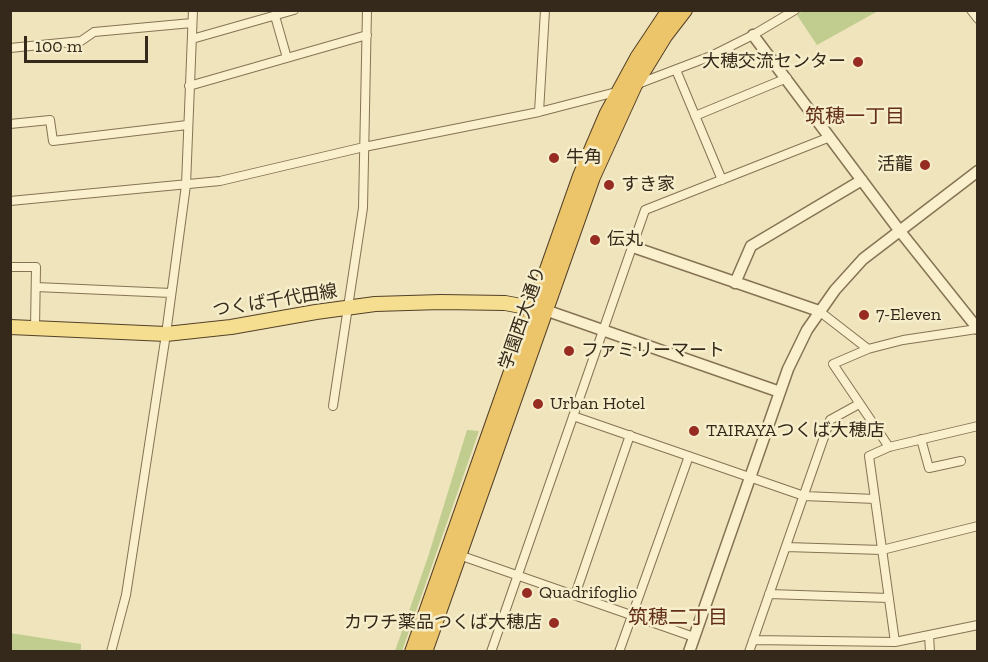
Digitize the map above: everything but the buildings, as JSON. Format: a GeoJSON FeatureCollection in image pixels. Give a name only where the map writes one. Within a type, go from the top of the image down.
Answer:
{"type":"FeatureCollection","features":[{"type":"Feature","properties":{"kind":"highway","name":"学園西大通り"},"geometry":{"type":"LineString","coordinates":[[425,651],[540,309],[580,176],[600,129],[637,58],[669,10]]}},
{"type":"Feature","properties":{"kind":"highway","name":"学園西大通り"},"geometry":{"type":"LineString","coordinates":[[412,651],[540,309],[593,177],[635,85],[665,36],[685,10]]}},
{"type":"Feature","properties":{"kind":"main road","name":"つくば千代田線"},"geometry":{"type":"LineString","coordinates":[[10,327],[166,334],[231,327],[349,307],[441,302],[505,303],[540,309]]}},
{"type":"Feature","properties":{"kind":"street"},"geometry":{"type":"LineString","coordinates":[[111,651],[126,595],[186,185],[193,10]]}},
{"type":"Feature","properties":{"kind":"street"},"geometry":{"type":"LineString","coordinates":[[192,39],[294,10]]}},
{"type":"Feature","properties":{"kind":"street"},"geometry":{"type":"LineString","coordinates":[[333,406],[363,208],[367,10]]}},
{"type":"Feature","properties":{"kind":"street"},"geometry":{"type":"LineString","coordinates":[[539,112],[545,10]]}},
{"type":"Feature","properties":{"kind":"street"},"geometry":{"type":"LineString","coordinates":[[10,201],[220,181],[364,147],[539,112],[620,91],[676,70],[753,35],[795,10]]}},
{"type":"Feature","properties":{"kind":"street"},"geometry":{"type":"LineString","coordinates":[[971,10],[978,19]]}},
{"type":"Feature","properties":{"kind":"street"},"geometry":{"type":"LineString","coordinates":[[275,16],[287,58]]}},
{"type":"Feature","properties":{"kind":"street"},"geometry":{"type":"LineString","coordinates":[[10,48],[81,41],[94,32],[192,23]]}},
{"type":"Feature","properties":{"kind":"street"},"geometry":{"type":"LineString","coordinates":[[753,35],[899,230],[978,329]]}},
{"type":"Feature","properties":{"kind":"street"},"geometry":{"type":"LineString","coordinates":[[189,86],[367,36]]}},
{"type":"Feature","properties":{"kind":"street"},"geometry":{"type":"LineString","coordinates":[[676,70],[722,180]]}},
{"type":"Feature","properties":{"kind":"street"},"geometry":{"type":"LineString","coordinates":[[695,116],[786,78]]}},
{"type":"Feature","properties":{"kind":"street"},"geometry":{"type":"LineString","coordinates":[[10,124],[50,120],[53,141],[187,125]]}},
{"type":"Feature","properties":{"kind":"street"},"geometry":{"type":"LineString","coordinates":[[491,651],[645,210],[830,137]]}},
{"type":"Feature","properties":{"kind":"street"},"geometry":{"type":"LineString","coordinates":[[689,651],[780,392],[798,349],[819,311],[863,259],[978,171]]}},
{"type":"Feature","properties":{"kind":"street"},"geometry":{"type":"LineString","coordinates":[[735,283],[751,246],[862,180]]}},
{"type":"Feature","properties":{"kind":"street"},"geometry":{"type":"LineString","coordinates":[[633,247],[819,311],[868,349]]}},
{"type":"Feature","properties":{"kind":"street"},"geometry":{"type":"LineString","coordinates":[[10,267],[36,267],[35,328]]}},
{"type":"Feature","properties":{"kind":"street"},"geometry":{"type":"LineString","coordinates":[[36,287],[171,293]]}},
{"type":"Feature","properties":{"kind":"street"},"geometry":{"type":"LineString","coordinates":[[540,309],[780,392]]}},
{"type":"Feature","properties":{"kind":"street"},"geometry":{"type":"LineString","coordinates":[[888,447],[833,364],[868,349],[903,340],[978,329]]}},
{"type":"Feature","properties":{"kind":"street"},"geometry":{"type":"LineString","coordinates":[[749,651],[830,420],[859,404]]}},
{"type":"Feature","properties":{"kind":"street"},"geometry":{"type":"LineString","coordinates":[[573,416],[804,496],[875,499]]}},
{"type":"Feature","properties":{"kind":"street"},"geometry":{"type":"LineString","coordinates":[[896,642],[868,456],[888,447],[978,426]]}},
{"type":"Feature","properties":{"kind":"street"},"geometry":{"type":"LineString","coordinates":[[575,596],[630,435]]}},
{"type":"Feature","properties":{"kind":"street"},"geometry":{"type":"LineString","coordinates":[[921,440],[929,468],[961,461]]}},
{"type":"Feature","properties":{"kind":"street"},"geometry":{"type":"LineString","coordinates":[[620,651],[689,456]]}},
{"type":"Feature","properties":{"kind":"street"},"geometry":{"type":"LineString","coordinates":[[786,547],[882,550],[978,526]]}},
{"type":"Feature","properties":{"kind":"street"},"geometry":{"type":"LineString","coordinates":[[459,555],[694,637]]}},
{"type":"Feature","properties":{"kind":"street"},"geometry":{"type":"LineString","coordinates":[[770,594],[889,598]]}},
{"type":"Feature","properties":{"kind":"street"},"geometry":{"type":"LineString","coordinates":[[753,640],[896,642],[978,625]]}},
{"type":"Feature","properties":{"kind":"street"},"geometry":{"type":"LineString","coordinates":[[929,635],[930,651]]}},
{"type":"Feature","properties":{"kind":"green space"},"geometry":{"type":"Polygon","coordinates":[[[804,10],[878,11],[817,45],[797,15],[804,10]]]}},
{"type":"Feature","properties":{"kind":"green space"},"geometry":{"type":"Polygon","coordinates":[[[467,430],[479,431],[402,651],[395,651],[428,557],[467,430]]]}},
{"type":"Feature","properties":{"kind":"green space"},"geometry":{"type":"Polygon","coordinates":[[[10,633],[81,644],[81,651],[11,651],[10,633]]]}},
{"type":"Feature","properties":{"kind":"place","name":"大穂交流センター"},"geometry":{"type":"Point","coordinates":[858,62]}},
{"type":"Feature","properties":{"kind":"place","name":"牛角"},"geometry":{"type":"Point","coordinates":[554,158]}},
{"type":"Feature","properties":{"kind":"place","name":"活龍"},"geometry":{"type":"Point","coordinates":[925,165]}},
{"type":"Feature","properties":{"kind":"place","name":"すき家"},"geometry":{"type":"Point","coordinates":[609,185]}},
{"type":"Feature","properties":{"kind":"place","name":"伝丸"},"geometry":{"type":"Point","coordinates":[595,240]}},
{"type":"Feature","properties":{"kind":"place","name":"7-Eleven"},"geometry":{"type":"Point","coordinates":[864,315]}},
{"type":"Feature","properties":{"kind":"place","name":"ファミリーマート"},"geometry":{"type":"Point","coordinates":[569,351]}},
{"type":"Feature","properties":{"kind":"place","name":"Urban Hotel"},"geometry":{"type":"Point","coordinates":[538,404]}},
{"type":"Feature","properties":{"kind":"place","name":"TAIRAYAつくば大穂店"},"geometry":{"type":"Point","coordinates":[694,431]}},
{"type":"Feature","properties":{"kind":"place","name":"Quadrifoglio"},"geometry":{"type":"Point","coordinates":[527,593]}},
{"type":"Feature","properties":{"kind":"place","name":"カワチ薬品つくば大穂店"},"geometry":{"type":"Point","coordinates":[554,623]}},
{"type":"Feature","properties":{"kind":"district","name":"筑穂一丁目"},"geometry":{"type":"Point","coordinates":[855,117]}},
{"type":"Feature","properties":{"kind":"district","name":"筑穂二丁目"},"geometry":{"type":"Point","coordinates":[678,618]}}]}
